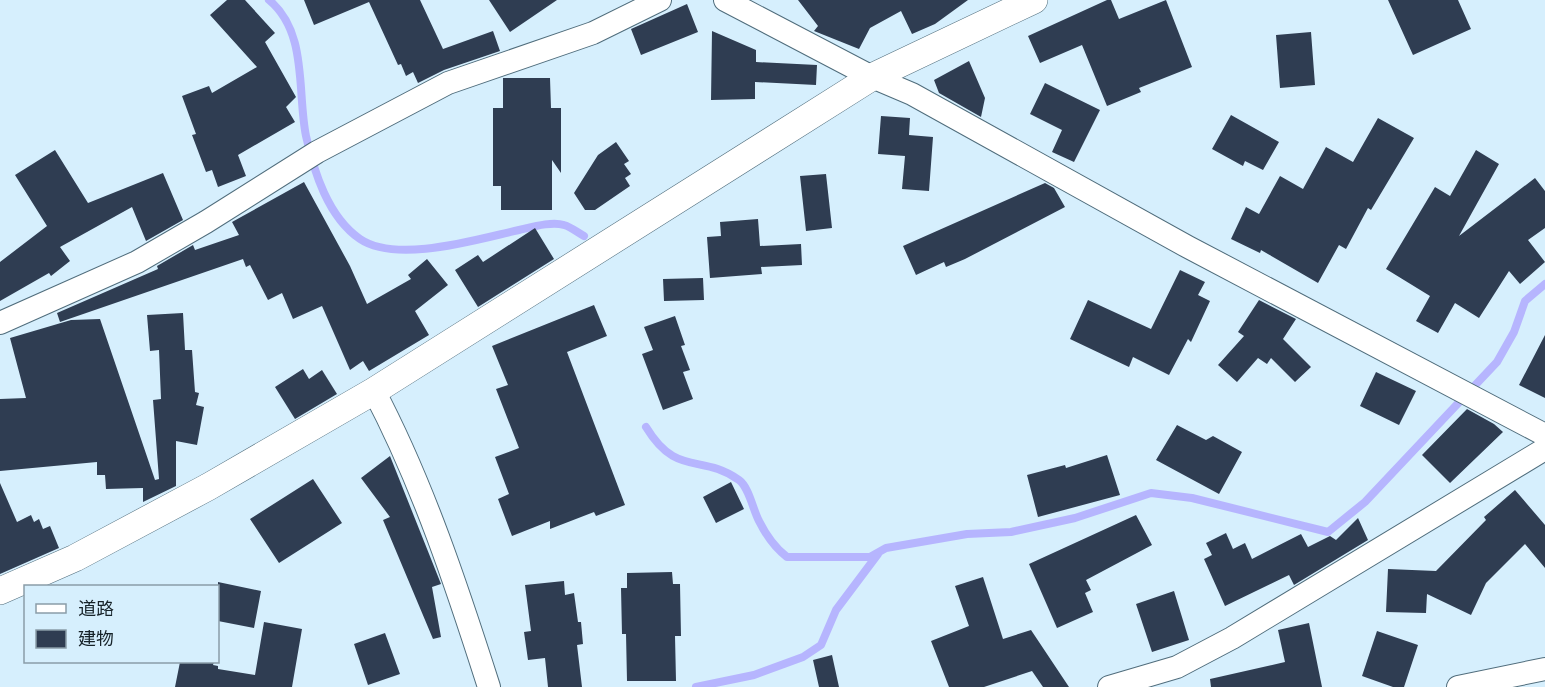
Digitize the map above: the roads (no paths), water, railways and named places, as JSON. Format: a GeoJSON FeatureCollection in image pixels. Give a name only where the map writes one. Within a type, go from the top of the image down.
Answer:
{"type":"FeatureCollection","features":[{"type":"Feature","properties":{"kind":"street"},"geometry":{"type":"LineString","coordinates":[[0,323],[136,262],[309,157],[448,83],[593,33],[660,0]]}},
{"type":"Feature","properties":{"kind":"street"},"geometry":{"type":"LineString","coordinates":[[725,0],[872,77],[912,94],[1188,247],[1545,435]]}},
{"type":"Feature","properties":{"kind":"street"},"geometry":{"type":"LineString","coordinates":[[0,591],[75,558],[208,487],[374,391],[872,77],[1034,0]]}},
{"type":"Feature","properties":{"kind":"street"},"geometry":{"type":"LineString","coordinates":[[374,391],[404,456],[459,593],[489,687]]}},
{"type":"Feature","properties":{"kind":"street"},"geometry":{"type":"LineString","coordinates":[[1109,687],[1177,667],[1232,638],[1545,449]]}},
{"type":"Feature","properties":{"kind":"street"},"geometry":{"type":"LineString","coordinates":[[1458,687],[1545,669]]}},
{"type":"Feature","properties":{"kind":"waterway"},"geometry":{"type":"LineString","coordinates":[[269,0],[281,13],[290,29],[295,45],[299,64],[303,119],[318,179],[339,219],[360,239],[376,246],[416,250],[554,224],[567,226],[584,236]]}},
{"type":"Feature","properties":{"kind":"waterway"},"geometry":{"type":"LineString","coordinates":[[646,427],[657,443],[668,453],[690,463],[713,467],[739,480],[746,488],[765,531],[787,557],[870,557],[886,548],[967,534],[1011,532],[1075,518],[1151,493],[1192,498],[1328,532],[1365,502],[1497,362],[1514,332],[1525,301],[1545,284]]}},
{"type":"Feature","properties":{"kind":"waterway"},"geometry":{"type":"LineString","coordinates":[[696,687],[754,675],[803,657],[821,645],[836,610],[878,554]]}}]}
